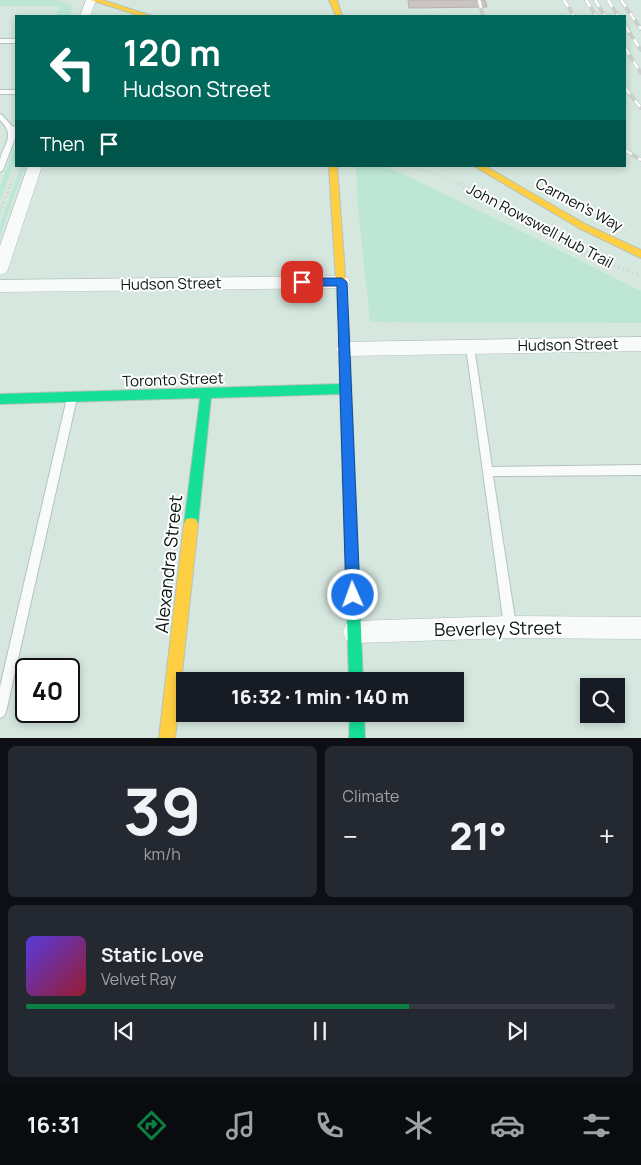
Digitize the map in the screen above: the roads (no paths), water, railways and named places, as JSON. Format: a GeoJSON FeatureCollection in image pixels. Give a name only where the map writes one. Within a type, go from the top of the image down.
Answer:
{"type":"FeatureCollection","features":[{"type":"Feature","properties":{"kind":"main road"},"geometry":{"type":"LineString","coordinates":[[96,0],[145,15]]}},
{"type":"Feature","properties":{"kind":"main road"},"geometry":{"type":"LineString","coordinates":[[333,0],[339,15]]}},
{"type":"Feature","properties":{"kind":"main road"},"geometry":{"type":"LineString","coordinates":[[333,167],[345,349],[356,672]]}},
{"type":"Feature","properties":{"kind":"main road","name":"Carmen's Way"},"geometry":{"type":"LineString","coordinates":[[480,167],[582,226],[641,254]]}},
{"type":"Feature","properties":{"kind":"main road","name":"Toronto Street"},"geometry":{"type":"LineString","coordinates":[[0,400],[346,389]]}},
{"type":"Feature","properties":{"kind":"main road","name":"Alexandra Street"},"geometry":{"type":"LineString","coordinates":[[167,738],[206,394]]}},
{"type":"Feature","properties":{"kind":"main road"},"geometry":{"type":"LineString","coordinates":[[357,722],[357,738]]}},
{"type":"Feature","properties":{"kind":"street"},"geometry":{"type":"LineString","coordinates":[[80,13],[91,0]]}},
{"type":"Feature","properties":{"kind":"street"},"geometry":{"type":"LineString","coordinates":[[0,269],[35,167]]}},
{"type":"Feature","properties":{"kind":"street","name":"Hudson Street"},"geometry":{"type":"LineString","coordinates":[[0,286],[342,282]]}},
{"type":"Feature","properties":{"kind":"street","name":"Hudson Street"},"geometry":{"type":"LineString","coordinates":[[345,349],[641,344]]}},
{"type":"Feature","properties":{"kind":"street","name":"Beverley Street"},"geometry":{"type":"LineString","coordinates":[[354,632],[510,627],[641,628]]}},
{"type":"Feature","properties":{"kind":"lane"},"geometry":{"type":"LineString","coordinates":[[0,41],[15,41]]}},
{"type":"Feature","properties":{"kind":"lane"},"geometry":{"type":"LineString","coordinates":[[0,92],[15,92]]}},
{"type":"Feature","properties":{"kind":"lane"},"geometry":{"type":"LineString","coordinates":[[0,116],[10,126],[11,141]]}},
{"type":"Feature","properties":{"kind":"lane"},"geometry":{"type":"LineString","coordinates":[[0,170],[15,131]]}},
{"type":"Feature","properties":{"kind":"lane"},"geometry":{"type":"LineString","coordinates":[[470,347],[510,627]]}},
{"type":"Feature","properties":{"kind":"lane"},"geometry":{"type":"LineString","coordinates":[[0,712],[72,398]]}},
{"type":"Feature","properties":{"kind":"lane"},"geometry":{"type":"LineString","coordinates":[[488,472],[641,470]]}},
{"type":"Feature","properties":{"kind":"railway"},"geometry":{"type":"LineString","coordinates":[[479,0],[483,15]]}},
{"type":"Feature","properties":{"kind":"railway"},"geometry":{"type":"LineString","coordinates":[[564,0],[573,15]]}},
{"type":"Feature","properties":{"kind":"railway"},"geometry":{"type":"LineString","coordinates":[[586,0],[595,15]]}},
{"type":"Feature","properties":{"kind":"railway"},"geometry":{"type":"LineString","coordinates":[[595,0],[604,15]]}},
{"type":"Feature","properties":{"kind":"railway"},"geometry":{"type":"LineString","coordinates":[[608,0],[617,15]]}},
{"type":"Feature","properties":{"kind":"railway"},"geometry":{"type":"LineString","coordinates":[[621,0],[641,29]]}},
{"type":"Feature","properties":{"kind":"railway"},"geometry":{"type":"LineString","coordinates":[[626,28],[641,50]]}},
{"type":"Feature","properties":{"kind":"railway"},"geometry":{"type":"LineString","coordinates":[[626,50],[641,73]]}},
{"type":"Feature","properties":{"kind":"railway"},"geometry":{"type":"LineString","coordinates":[[626,89],[641,108]]}},
{"type":"Feature","properties":{"kind":"railway"},"geometry":{"type":"LineString","coordinates":[[626,151],[641,160]]}}]}
